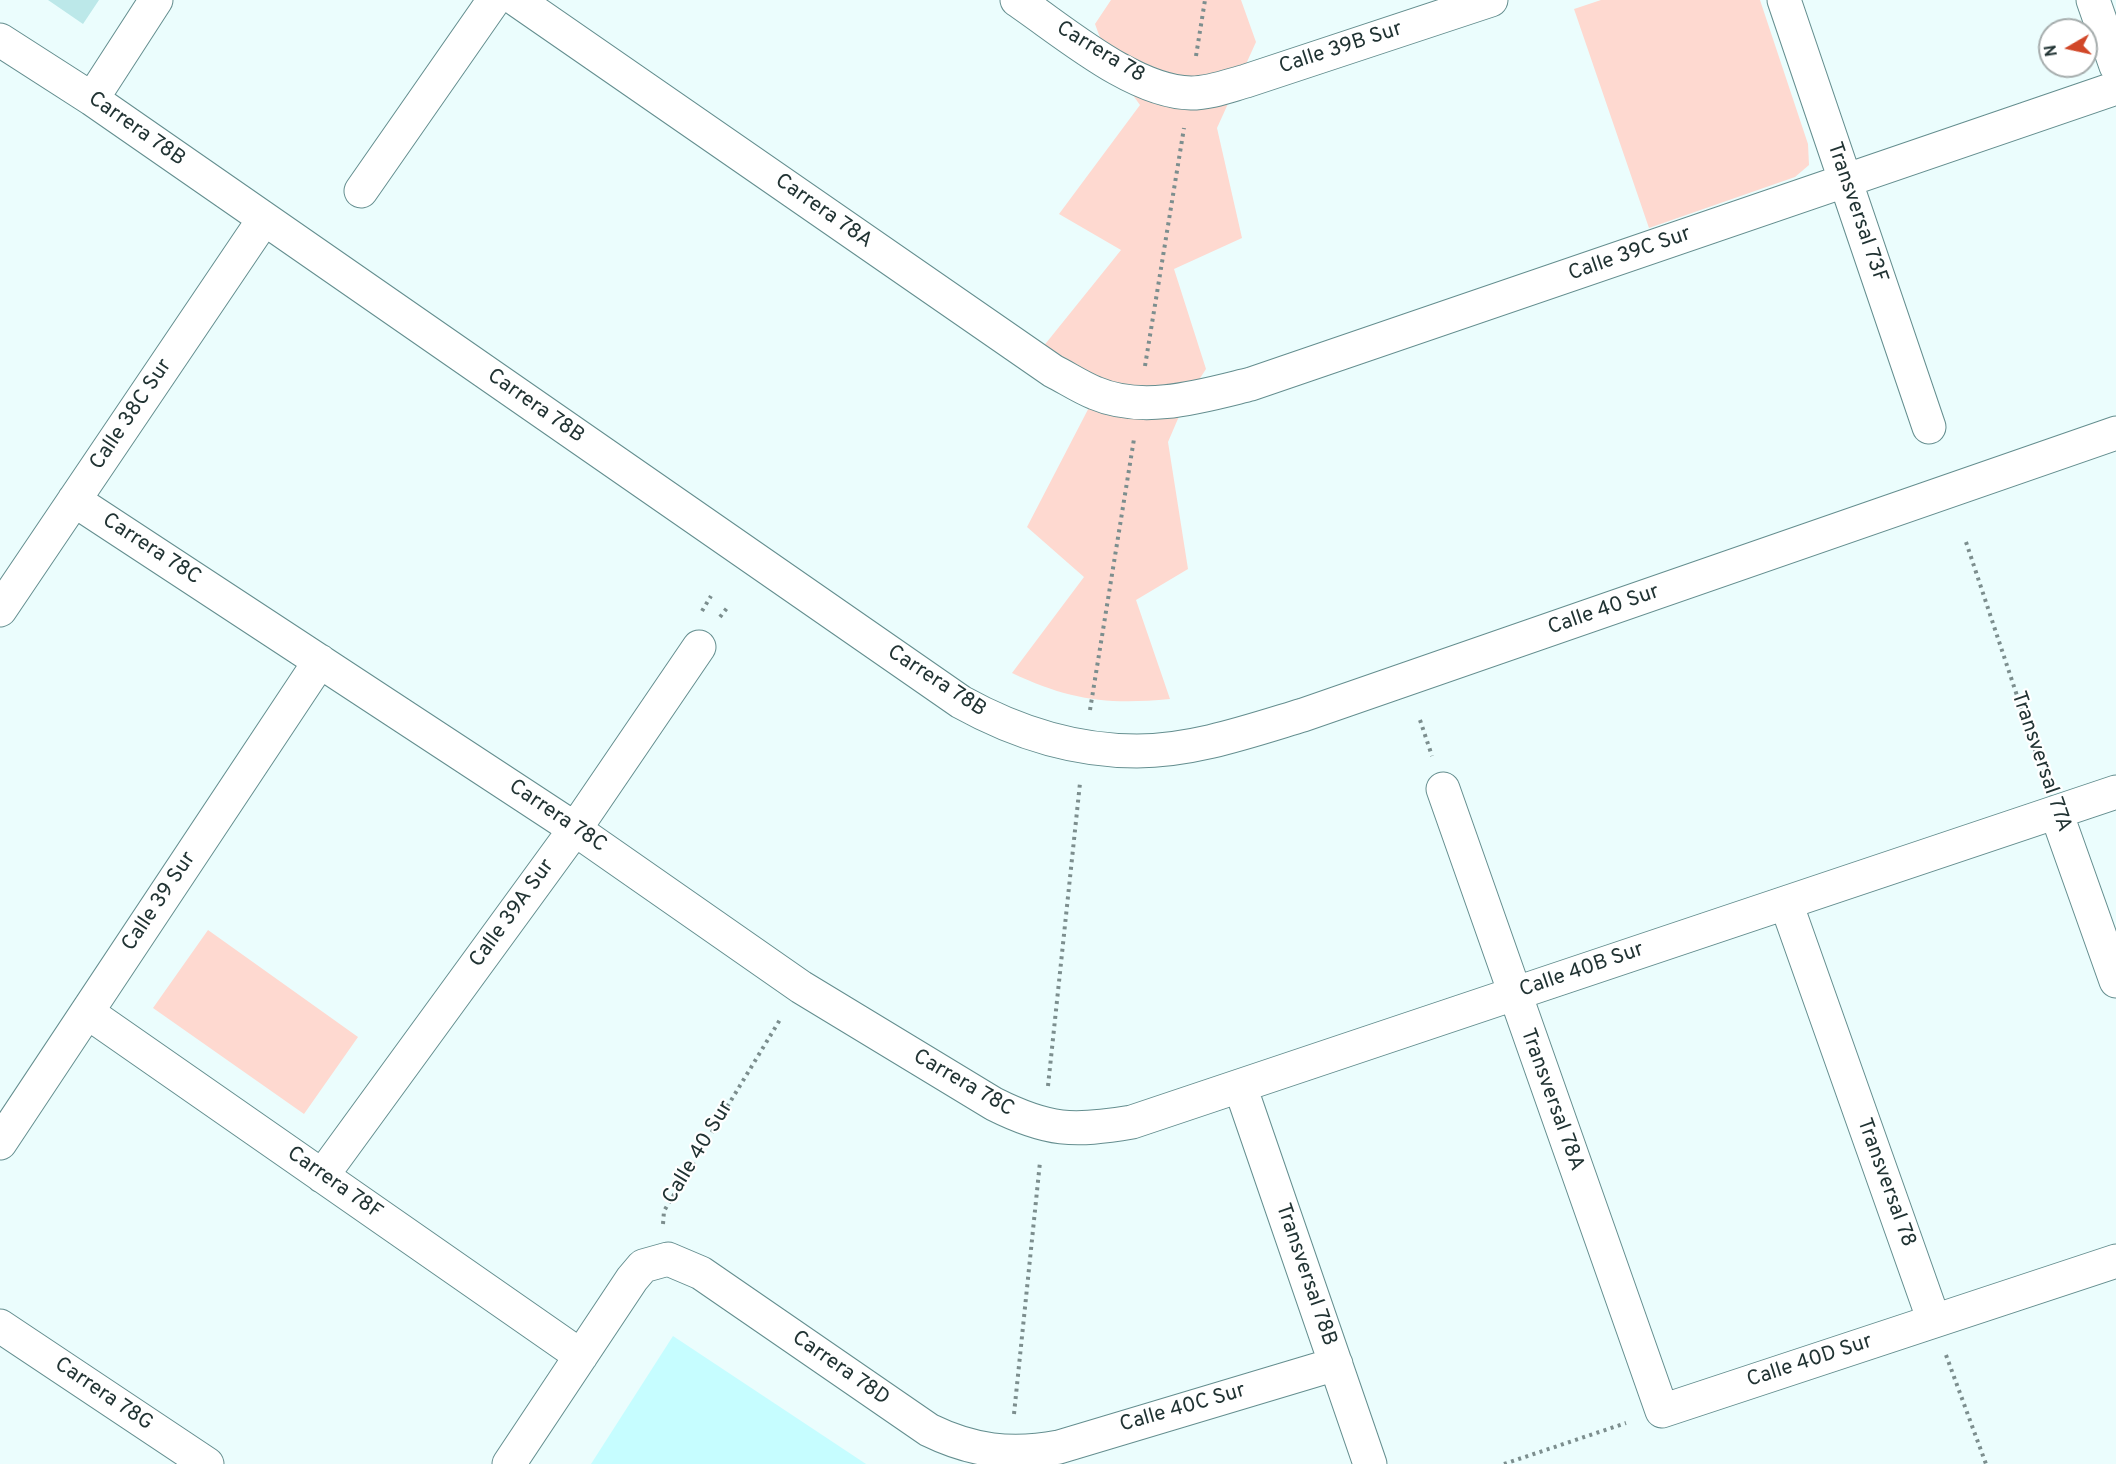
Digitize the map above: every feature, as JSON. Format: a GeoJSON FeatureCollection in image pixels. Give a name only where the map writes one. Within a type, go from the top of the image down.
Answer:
{"type":"FeatureCollection","features":[{"type":"Feature","properties":{"kind":"street"},"geometry":{"type":"LineString","coordinates":[[92,99],[156,0]]}},
{"type":"Feature","properties":{"kind":"street"},"geometry":{"type":"LineString","coordinates":[[361,191],[494,0]]}},
{"type":"Feature","properties":{"kind":"street","name":"Carrera 78A"},"geometry":{"type":"LineString","coordinates":[[517,0],[1053,371],[1096,394],[1140,402]]}},
{"type":"Feature","properties":{"kind":"street","name":"Carrera 78"},"geometry":{"type":"LineString","coordinates":[[1017,0],[1108,62],[1141,80],[1190,93]]}},
{"type":"Feature","properties":{"kind":"street","name":"Calle 39B Sur"},"geometry":{"type":"LineString","coordinates":[[1190,93],[1206,92],[1246,81],[1491,0]]}},
{"type":"Feature","properties":{"kind":"street","name":"Transversal 73F"},"geometry":{"type":"LineString","coordinates":[[1784,0],[1929,427]]}},
{"type":"Feature","properties":{"kind":"street"},"geometry":{"type":"LineString","coordinates":[[2093,0],[2116,66]]}},
{"type":"Feature","properties":{"kind":"street","name":"Carrera 78B"},"geometry":{"type":"LineString","coordinates":[[4,52],[92,99],[962,702],[1021,732],[1083,746]]}},
{"type":"Feature","properties":{"kind":"street","name":"Calle 39C Sur"},"geometry":{"type":"LineString","coordinates":[[1140,402],[1186,400],[1251,384],[2116,88]]}},
{"type":"Feature","properties":{"kind":"street","name":"Calle 38C Sur"},"geometry":{"type":"LineString","coordinates":[[0,610],[264,219]]}},
{"type":"Feature","properties":{"kind":"street","name":"Calle 40 Sur"},"geometry":{"type":"LineString","coordinates":[[1083,746],[1137,751],[1185,746],[1239,734],[1303,715],[2116,433]]}},
{"type":"Feature","properties":{"kind":"street","name":"Carrera 78C"},"geometry":{"type":"LineString","coordinates":[[74,500],[575,829],[801,987],[994,1104],[1023,1119],[1044,1125]]}},
{"type":"Feature","properties":{"kind":"street","name":"Calle 39A Sur"},"geometry":{"type":"LineString","coordinates":[[322,1176],[575,829],[699,647]]}},
{"type":"Feature","properties":{"kind":"street","name":"Calle 39 Sur"},"geometry":{"type":"LineString","coordinates":[[0,1143],[320,661]]}},
{"type":"Feature","properties":{"kind":"street","name":"Transversal 78A"},"geometry":{"type":"LineString","coordinates":[[1443,789],[1662,1411]]}},
{"type":"Feature","properties":{"kind":"street","name":"Calle 40B Sur"},"geometry":{"type":"LineString","coordinates":[[1044,1125],[1090,1129],[1132,1122],[2116,792]]}},
{"type":"Feature","properties":{"kind":"street","name":"Transversal 77A"},"geometry":{"type":"LineString","coordinates":[[2056,812],[2116,981]]}},
{"type":"Feature","properties":{"kind":"street","name":"Transversal 78"},"geometry":{"type":"LineString","coordinates":[[1786,903],[1934,1321]]}},
{"type":"Feature","properties":{"kind":"street","name":"Carrera 78F"},"geometry":{"type":"LineString","coordinates":[[87,1012],[581,1356]]}},
{"type":"Feature","properties":{"kind":"street","name":"Transversal 78B"},"geometry":{"type":"LineString","coordinates":[[1240,1086],[1370,1464]]}},
{"type":"Feature","properties":{"kind":"street","name":"Carrera 78D"},"geometry":{"type":"LineString","coordinates":[[660,1261],[668,1259],[701,1273],[928,1430],[953,1442],[984,1450],[1030,1453]]}},
{"type":"Feature","properties":{"kind":"street"},"geometry":{"type":"LineString","coordinates":[[509,1464],[632,1279],[643,1266],[660,1261]]}},
{"type":"Feature","properties":{"kind":"street","name":"Calle 40D Sur"},"geometry":{"type":"LineString","coordinates":[[1662,1411],[2116,1261]]}},
{"type":"Feature","properties":{"kind":"street","name":"Carrera 78G"},"geometry":{"type":"LineString","coordinates":[[0,1326],[207,1464]]}},
{"type":"Feature","properties":{"kind":"street","name":"Calle 40C Sur"},"geometry":{"type":"LineString","coordinates":[[1030,1453],[1059,1448],[1336,1364]]}},
{"type":"Feature","properties":{"kind":"path","name":"Transversal 77A"},"geometry":{"type":"LineString","coordinates":[[1966,542],[2056,812]]}},
{"type":"Feature","properties":{"kind":"path","name":"Calle 40 Sur"},"geometry":{"type":"LineString","coordinates":[[660,1261],[664,1211],[801,987]]}},
{"type":"Feature","properties":{"kind":"path"},"geometry":{"type":"LineString","coordinates":[[1934,1321],[1986,1464]]}},
{"type":"Feature","properties":{"kind":"path"},"geometry":{"type":"LineString","coordinates":[[1504,1464],[1662,1411]]}},
{"type":"Feature","properties":{"kind":"shaded area"},"geometry":{"type":"Polygon","coordinates":[[[1111,0],[1241,0],[1256,42],[1217,128],[1242,238],[1174,269],[1206,369],[1186,400],[1168,442],[1188,569],[1136,600],[1170,699],[1147,701],[1107,701],[1070,695],[1012,673],[1084,577],[1027,527],[1096,394],[1034,358],[1121,250],[1059,214],[1140,105],[1109,62],[1095,24],[1111,0]]]}},
{"type":"Feature","properties":{"kind":"shaded area"},"geometry":{"type":"Polygon","coordinates":[[[1601,0],[1760,0],[1808,144],[1809,165],[1795,177],[1649,228],[1574,9],[1601,0]]]}},
{"type":"Feature","properties":{"kind":"shaded area"},"geometry":{"type":"Polygon","coordinates":[[[208,930],[358,1037],[304,1114],[153,1008],[208,930]]]}},
{"type":"Feature","properties":{"kind":"shaded area"},"geometry":{"type":"Polygon","coordinates":[[[673,1336],[866,1464],[591,1464],[673,1336]]]}},
{"type":"Feature","properties":{"kind":"building"},"geometry":{"type":"Polygon","coordinates":[[[48,0],[99,0],[83,24],[48,0]]]}}]}
